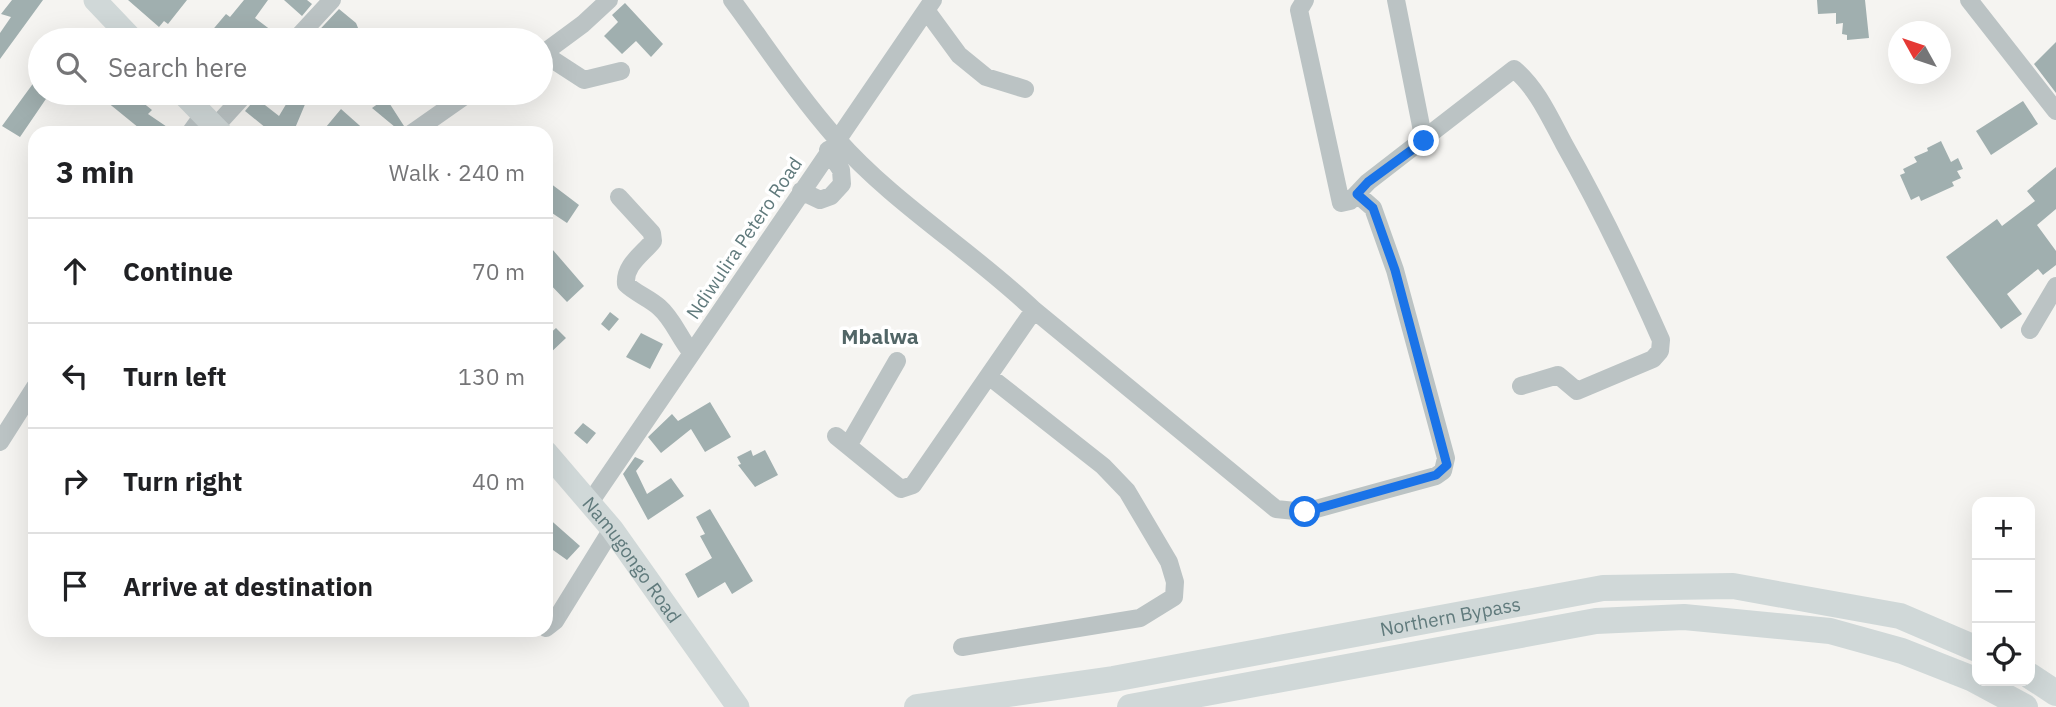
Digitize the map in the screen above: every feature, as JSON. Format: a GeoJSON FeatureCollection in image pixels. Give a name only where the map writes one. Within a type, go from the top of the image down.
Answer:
{"type":"FeatureCollection","features":[{"type":"Feature","properties":{"kind":"highway","name":"Northern Bypass"},"geometry":{"type":"LineString","coordinates":[[917,707],[1113,679],[1603,589],[1733,586],[1900,616],[1972,647]]}},
{"type":"Feature","properties":{"kind":"highway","name":"Northern Bypass"},"geometry":{"type":"LineString","coordinates":[[1130,707],[1595,621],[1684,617],[1830,631],[1914,656],[1973,680],[2025,707]]}},
{"type":"Feature","properties":{"kind":"highway"},"geometry":{"type":"LineString","coordinates":[[2035,679],[2056,693]]}},
{"type":"Feature","properties":{"kind":"main road"},"geometry":{"type":"LineString","coordinates":[[95,0],[122,28]]}},
{"type":"Feature","properties":{"kind":"main road"},"geometry":{"type":"LineString","coordinates":[[191,105],[206,126]]}},
{"type":"Feature","properties":{"kind":"main road","name":"Namugongo Road"},"geometry":{"type":"LineString","coordinates":[[553,459],[592,501],[738,707]]}},
{"type":"Feature","properties":{"kind":"street"},"geometry":{"type":"LineString","coordinates":[[306,28],[332,0]]}},
{"type":"Feature","properties":{"kind":"street"},"geometry":{"type":"LineString","coordinates":[[553,45],[609,0]]}},
{"type":"Feature","properties":{"kind":"street"},"geometry":{"type":"LineString","coordinates":[[1305,0],[1299,10],[1329,136],[1339,198],[1345,204],[1368,182],[1514,69],[1525,78],[1609,223],[1661,340],[1660,351],[1653,359],[1577,391],[1558,375],[1521,386]]}},
{"type":"Feature","properties":{"kind":"street"},"geometry":{"type":"LineString","coordinates":[[1396,0],[1424,141]]}},
{"type":"Feature","properties":{"kind":"street"},"geometry":{"type":"LineString","coordinates":[[1969,0],[2056,111]]}},
{"type":"Feature","properties":{"kind":"street"},"geometry":{"type":"LineString","coordinates":[[742,3],[832,144],[841,170],[842,184],[831,196],[820,200],[801,191]]}},
{"type":"Feature","properties":{"kind":"street"},"geometry":{"type":"LineString","coordinates":[[930,5],[959,55],[986,77],[1025,89]]}},
{"type":"Feature","properties":{"kind":"street","name":"Ndiwulira Petero Road"},"geometry":{"type":"LineString","coordinates":[[592,501],[832,144],[930,5]]}},
{"type":"Feature","properties":{"kind":"street"},"geometry":{"type":"LineString","coordinates":[[553,61],[584,80],[621,71]]}},
{"type":"Feature","properties":{"kind":"street"},"geometry":{"type":"LineString","coordinates":[[208,126],[232,105]]}},
{"type":"Feature","properties":{"kind":"street"},"geometry":{"type":"LineString","coordinates":[[422,126],[452,105]]}},
{"type":"Feature","properties":{"kind":"street"},"geometry":{"type":"LineString","coordinates":[[832,144],[989,269],[1034,310],[1276,509],[1305,512],[1436,475],[1443,471],[1446,458],[1399,282],[1373,208],[1357,194]]}},
{"type":"Feature","properties":{"kind":"street"},"geometry":{"type":"LineString","coordinates":[[619,197],[652,233],[653,241],[634,260],[625,276],[626,284],[658,306],[676,325],[682,340],[692,352]]}},
{"type":"Feature","properties":{"kind":"street"},"geometry":{"type":"LineString","coordinates":[[2030,330],[2056,286]]}},
{"type":"Feature","properties":{"kind":"street"},"geometry":{"type":"LineString","coordinates":[[897,362],[842,441],[890,483],[901,489],[913,485],[1034,310]]}},
{"type":"Feature","properties":{"kind":"street"},"geometry":{"type":"LineString","coordinates":[[962,647],[1140,618],[1174,597],[1175,582],[1169,562],[1127,491],[1103,466],[990,377]]}},
{"type":"Feature","properties":{"kind":"street"},"geometry":{"type":"LineString","coordinates":[[0,442],[28,398]]}},
{"type":"Feature","properties":{"kind":"street"},"geometry":{"type":"LineString","coordinates":[[553,623],[612,528]]}},
{"type":"Feature","properties":{"kind":"building"},"geometry":{"type":"Polygon","coordinates":[[[12,0],[43,0],[0,59],[0,33],[11,17],[1,14],[12,0]]]}},
{"type":"Feature","properties":{"kind":"building"},"geometry":{"type":"Polygon","coordinates":[[[128,0],[187,0],[168,24],[164,21],[159,27],[128,0]]]}},
{"type":"Feature","properties":{"kind":"building"},"geometry":{"type":"Polygon","coordinates":[[[244,0],[268,0],[255,18],[268,28],[214,28],[226,14],[230,17],[244,0]]]}},
{"type":"Feature","properties":{"kind":"building"},"geometry":{"type":"Polygon","coordinates":[[[284,0],[307,0],[312,4],[302,16],[284,0]]]}},
{"type":"Feature","properties":{"kind":"building"},"geometry":{"type":"Polygon","coordinates":[[[1817,0],[1865,0],[1869,38],[1847,40],[1847,35],[1842,34],[1843,23],[1836,24],[1836,13],[1818,14],[1817,0]]]}},
{"type":"Feature","properties":{"kind":"building"},"geometry":{"type":"Polygon","coordinates":[[[625,3],[663,44],[651,57],[636,41],[622,54],[604,36],[618,22],[612,15],[625,3]]]}},
{"type":"Feature","properties":{"kind":"building"},"geometry":{"type":"Polygon","coordinates":[[[339,9],[358,28],[321,28],[339,9]]]}},
{"type":"Feature","properties":{"kind":"building"},"geometry":{"type":"Polygon","coordinates":[[[2056,42],[2056,93],[2034,64],[2056,42]]]}},
{"type":"Feature","properties":{"kind":"building"},"geometry":{"type":"Polygon","coordinates":[[[28,90],[28,105],[42,105],[20,137],[2,126],[28,90]]]}},
{"type":"Feature","properties":{"kind":"building"},"geometry":{"type":"Polygon","coordinates":[[[2023,101],[2038,124],[1991,155],[1976,131],[2023,101]]]}},
{"type":"Feature","properties":{"kind":"building"},"geometry":{"type":"Polygon","coordinates":[[[111,105],[146,105],[152,110],[148,114],[166,126],[137,126],[111,105]]]}},
{"type":"Feature","properties":{"kind":"building"},"geometry":{"type":"Polygon","coordinates":[[[250,105],[265,105],[279,116],[286,105],[305,105],[296,126],[263,126],[245,111],[250,105]]]}},
{"type":"Feature","properties":{"kind":"building"},"geometry":{"type":"Polygon","coordinates":[[[376,105],[390,105],[404,126],[394,126],[372,108],[376,105]]]}},
{"type":"Feature","properties":{"kind":"building"},"geometry":{"type":"Polygon","coordinates":[[[341,109],[360,126],[327,126],[341,109]]]}},
{"type":"Feature","properties":{"kind":"building"},"geometry":{"type":"Polygon","coordinates":[[[1941,141],[1951,162],[1958,158],[1963,169],[1957,171],[1961,178],[1952,182],[1954,186],[1921,201],[1919,196],[1911,200],[1900,175],[1905,173],[1903,169],[1917,162],[1914,157],[1941,141]]]}},
{"type":"Feature","properties":{"kind":"building"},"geometry":{"type":"Polygon","coordinates":[[[2056,167],[2056,209],[2037,225],[2056,251],[2056,265],[2043,275],[2038,269],[2007,294],[2022,314],[2001,329],[1946,257],[1997,219],[2002,226],[2035,201],[2027,191],[2056,167]]]}},
{"type":"Feature","properties":{"kind":"building"},"geometry":{"type":"Polygon","coordinates":[[[553,185],[579,205],[567,223],[553,214],[553,185]]]}},
{"type":"Feature","properties":{"kind":"building"},"geometry":{"type":"Polygon","coordinates":[[[553,250],[584,286],[567,302],[553,287],[553,250]]]}},
{"type":"Feature","properties":{"kind":"building"},"geometry":{"type":"Polygon","coordinates":[[[610,312],[619,319],[609,331],[601,324],[610,312]]]}},
{"type":"Feature","properties":{"kind":"building"},"geometry":{"type":"Polygon","coordinates":[[[556,328],[566,338],[553,350],[553,331],[556,328]]]}},
{"type":"Feature","properties":{"kind":"building"},"geometry":{"type":"Polygon","coordinates":[[[641,333],[663,344],[650,369],[626,357],[641,333]]]}},
{"type":"Feature","properties":{"kind":"building"},"geometry":{"type":"Polygon","coordinates":[[[710,402],[731,437],[705,452],[691,429],[661,453],[648,437],[672,414],[678,421],[710,402]]]}},
{"type":"Feature","properties":{"kind":"building"},"geometry":{"type":"Polygon","coordinates":[[[583,423],[596,433],[587,444],[574,433],[583,423]]]}},
{"type":"Feature","properties":{"kind":"building"},"geometry":{"type":"Polygon","coordinates":[[[751,450],[753,456],[765,450],[778,475],[755,487],[738,465],[741,464],[737,457],[751,450]]]}},
{"type":"Feature","properties":{"kind":"building"},"geometry":{"type":"Polygon","coordinates":[[[635,457],[644,461],[636,471],[647,494],[671,478],[684,496],[648,520],[623,474],[635,457]]]}},
{"type":"Feature","properties":{"kind":"building"},"geometry":{"type":"Polygon","coordinates":[[[710,509],[753,581],[732,594],[725,582],[698,598],[685,574],[712,558],[700,536],[705,534],[696,517],[710,509]]]}},
{"type":"Feature","properties":{"kind":"building"},"geometry":{"type":"Polygon","coordinates":[[[553,522],[580,546],[567,560],[553,550],[553,522]]]}},
{"type":"Feature","properties":{"kind":"district","name":"Mbalwa"},"geometry":{"type":"Point","coordinates":[880,336]}},
{"type":"Feature","properties":{"kind":"route"},"geometry":{"type":"LineString","coordinates":[[1305,512],[1436,475],[1447,465],[1395,270],[1373,208],[1357,194],[1368,182],[1424,141]]}}]}
